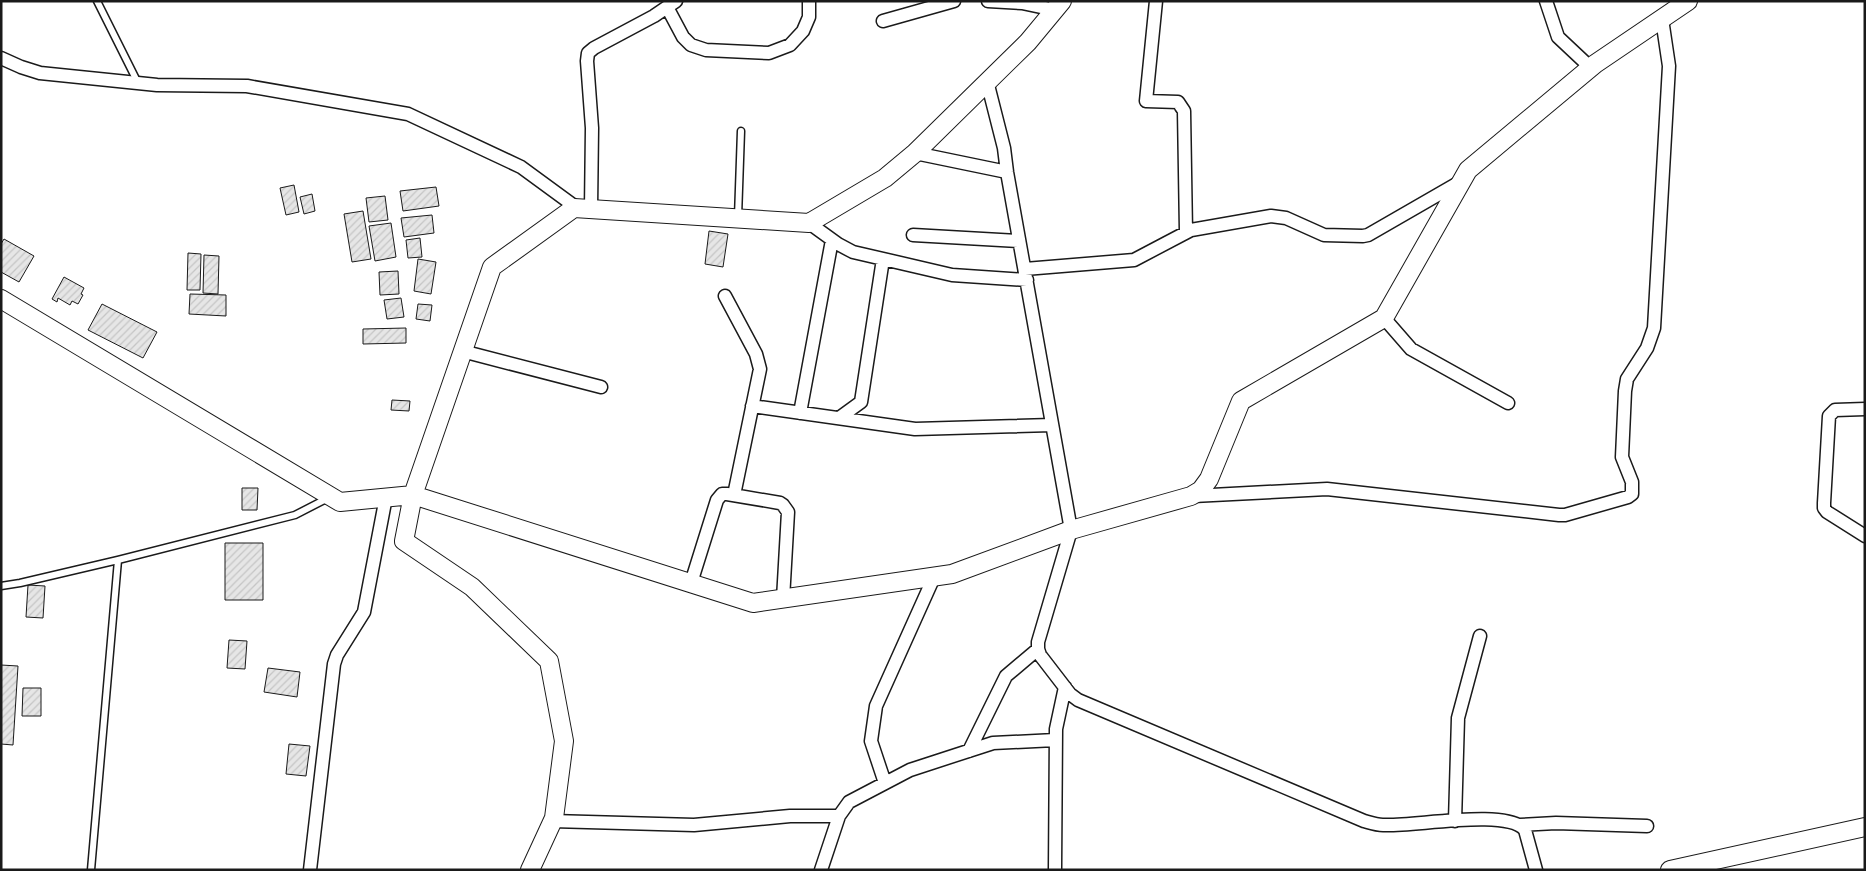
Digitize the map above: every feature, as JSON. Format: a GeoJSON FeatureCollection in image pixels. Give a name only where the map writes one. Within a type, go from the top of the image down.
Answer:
{"type":"FeatureCollection","features":[{"type":"Feature","properties":{"kind":"street"},"geometry":{"type":"LineString","coordinates":[[584,208],[592,128],[588,53],[672,4],[683,37],[691,45],[706,50],[769,53],[790,45],[803,31],[809,17],[809,1]]}},
{"type":"Feature","properties":{"kind":"street"},"geometry":{"type":"LineString","coordinates":[[883,21],[954,1]]}},
{"type":"Feature","properties":{"kind":"street"},"geometry":{"type":"LineString","coordinates":[[988,1],[1059,6]]}},
{"type":"Feature","properties":{"kind":"street"},"geometry":{"type":"LineString","coordinates":[[1156,1],[1146,101],[1178,102],[1184,111],[1186,232]]}},
{"type":"Feature","properties":{"kind":"street"},"geometry":{"type":"LineString","coordinates":[[1546,1],[1558,37],[1591,68]]}},
{"type":"Feature","properties":{"kind":"street"},"geometry":{"type":"LineString","coordinates":[[1191,496],[1201,490],[1209,479],[1241,401],[1384,318],[1468,170],[1591,68],[1688,1]]}},
{"type":"Feature","properties":{"kind":"street"},"geometry":{"type":"LineString","coordinates":[[809,223],[885,178],[915,153],[1028,42],[1059,6]]}},
{"type":"Feature","properties":{"kind":"street"},"geometry":{"type":"LineString","coordinates":[[1,299],[340,502],[413,495],[753,603],[952,574],[1071,530],[1191,496],[1327,489],[1565,515],[1628,497],[1632,494],[1632,482],[1622,457],[1625,391],[1628,379],[1647,348],[1654,328],[1669,66],[1662,19]]}},
{"type":"Feature","properties":{"kind":"street"},"geometry":{"type":"LineString","coordinates":[[1,58],[40,73],[157,85],[247,86],[408,114],[530,172],[584,208]]}},
{"type":"Feature","properties":{"kind":"street"},"geometry":{"type":"LineString","coordinates":[[987,81],[1004,148],[1006,172],[1071,530],[1038,642],[1040,655],[1065,687],[1078,700],[1364,821],[1384,825],[1491,819],[1520,825],[1556,823],[1647,826]]}},
{"type":"Feature","properties":{"kind":"street"},"geometry":{"type":"LineString","coordinates":[[915,153],[1006,172]]}},
{"type":"Feature","properties":{"kind":"street"},"geometry":{"type":"LineString","coordinates":[[530,870],[552,821],[564,742],[549,661],[472,587],[404,541],[413,495],[492,267],[574,208],[584,208],[809,223],[832,240],[853,252],[952,275],[1026,275],[1134,260],[1186,232],[1271,216],[1279,216],[1324,235],[1368,235],[1463,181]]}},
{"type":"Feature","properties":{"kind":"street"},"geometry":{"type":"LineString","coordinates":[[913,235],[1020,241]]}},
{"type":"Feature","properties":{"kind":"street"},"geometry":{"type":"LineString","coordinates":[[800,413],[832,240]]}},
{"type":"Feature","properties":{"kind":"street"},"geometry":{"type":"LineString","coordinates":[[839,418],[861,402],[883,259]]}},
{"type":"Feature","properties":{"kind":"street"},"geometry":{"type":"LineString","coordinates":[[725,296],[759,361],[760,369],[734,495]]}},
{"type":"Feature","properties":{"kind":"street"},"geometry":{"type":"LineString","coordinates":[[1384,318],[1411,348],[1508,403]]}},
{"type":"Feature","properties":{"kind":"street"},"geometry":{"type":"LineString","coordinates":[[462,351],[601,387]]}},
{"type":"Feature","properties":{"kind":"street"},"geometry":{"type":"LineString","coordinates":[[752,406],[915,430],[1052,425]]}},
{"type":"Feature","properties":{"kind":"street"},"geometry":{"type":"LineString","coordinates":[[1865,409],[1835,410],[1828,416],[1824,503],[1824,508],[1827,512],[1865,536]]}},
{"type":"Feature","properties":{"kind":"street"},"geometry":{"type":"LineString","coordinates":[[691,583],[717,500],[722,494],[734,495],[780,503],[788,512],[783,599]]}},
{"type":"Feature","properties":{"kind":"street"},"geometry":{"type":"LineString","coordinates":[[310,870],[334,664],[337,655],[364,612],[386,497]]}},
{"type":"Feature","properties":{"kind":"street"},"geometry":{"type":"LineString","coordinates":[[885,783],[871,741],[876,706],[934,577]]}},
{"type":"Feature","properties":{"kind":"street"},"geometry":{"type":"LineString","coordinates":[[1455,821],[1458,718],[1480,636]]}},
{"type":"Feature","properties":{"kind":"street"},"geometry":{"type":"LineString","coordinates":[[969,751],[1006,676],[1038,649]]}},
{"type":"Feature","properties":{"kind":"street"},"geometry":{"type":"LineString","coordinates":[[1055,870],[1056,722],[1065,687]]}},
{"type":"Feature","properties":{"kind":"street"},"geometry":{"type":"LineString","coordinates":[[821,870],[839,816],[849,802],[910,770],[969,751],[1000,742],[1056,740]]}},
{"type":"Feature","properties":{"kind":"street"},"geometry":{"type":"LineString","coordinates":[[552,821],[694,826],[790,816],[839,816]]}},
{"type":"Feature","properties":{"kind":"street"},"geometry":{"type":"LineString","coordinates":[[1520,825],[1527,835],[1536,870]]}},
{"type":"Feature","properties":{"kind":"street"},"geometry":{"type":"LineString","coordinates":[[1670,870],[1865,827]]}},
{"type":"Feature","properties":{"kind":"lane"},"geometry":{"type":"LineString","coordinates":[[97,1],[138,83]]}},
{"type":"Feature","properties":{"kind":"lane"},"geometry":{"type":"LineString","coordinates":[[738,218],[741,131]]}},
{"type":"Feature","properties":{"kind":"lane"},"geometry":{"type":"LineString","coordinates":[[1,586],[118,560],[296,515],[331,496]]}},
{"type":"Feature","properties":{"kind":"lane"},"geometry":{"type":"LineString","coordinates":[[92,870],[118,560]]}},
{"type":"Feature","properties":{"kind":"building"},"geometry":{"type":"Polygon","coordinates":[[[294,185],[299,212],[286,215],[280,188],[294,185]]]}},
{"type":"Feature","properties":{"kind":"building"},"geometry":{"type":"Polygon","coordinates":[[[436,187],[439,206],[403,211],[400,191],[436,187]]]}},
{"type":"Feature","properties":{"kind":"building"},"geometry":{"type":"Polygon","coordinates":[[[312,194],[315,211],[304,214],[300,197],[312,194]]]}},
{"type":"Feature","properties":{"kind":"building"},"geometry":{"type":"Polygon","coordinates":[[[385,196],[388,220],[369,222],[366,198],[385,196]]]}},
{"type":"Feature","properties":{"kind":"building"},"geometry":{"type":"Polygon","coordinates":[[[363,211],[371,259],[352,262],[344,214],[363,211]]]}},
{"type":"Feature","properties":{"kind":"building"},"geometry":{"type":"Polygon","coordinates":[[[432,215],[434,233],[404,237],[401,218],[432,215]]]}},
{"type":"Feature","properties":{"kind":"building"},"geometry":{"type":"Polygon","coordinates":[[[391,223],[396,257],[375,261],[369,226],[391,223]]]}},
{"type":"Feature","properties":{"kind":"building"},"geometry":{"type":"Polygon","coordinates":[[[709,231],[728,234],[723,267],[705,264],[709,231]]]}},
{"type":"Feature","properties":{"kind":"building"},"geometry":{"type":"Polygon","coordinates":[[[420,238],[422,257],[408,258],[406,240],[420,238]]]}},
{"type":"Feature","properties":{"kind":"building"},"geometry":{"type":"Polygon","coordinates":[[[4,239],[34,256],[19,282],[1,272],[1,244],[4,239]]]}},
{"type":"Feature","properties":{"kind":"building"},"geometry":{"type":"Polygon","coordinates":[[[188,253],[201,254],[200,290],[187,290],[188,253]]]}},
{"type":"Feature","properties":{"kind":"building"},"geometry":{"type":"Polygon","coordinates":[[[204,255],[219,256],[218,294],[203,293],[204,255]]]}},
{"type":"Feature","properties":{"kind":"building"},"geometry":{"type":"Polygon","coordinates":[[[418,259],[436,262],[431,294],[414,291],[418,259]]]}},
{"type":"Feature","properties":{"kind":"building"},"geometry":{"type":"Polygon","coordinates":[[[398,271],[399,294],[380,295],[379,272],[398,271]]]}},
{"type":"Feature","properties":{"kind":"building"},"geometry":{"type":"Polygon","coordinates":[[[64,277],[84,288],[81,294],[83,295],[78,304],[72,301],[70,305],[58,298],[57,302],[52,299],[64,277]]]}},
{"type":"Feature","properties":{"kind":"building"},"geometry":{"type":"Polygon","coordinates":[[[190,294],[226,295],[226,316],[189,314],[190,294]]]}},
{"type":"Feature","properties":{"kind":"building"},"geometry":{"type":"Polygon","coordinates":[[[401,298],[404,317],[387,319],[384,300],[401,298]]]}},
{"type":"Feature","properties":{"kind":"building"},"geometry":{"type":"Polygon","coordinates":[[[102,304],[157,332],[143,358],[88,330],[102,304]]]}},
{"type":"Feature","properties":{"kind":"building"},"geometry":{"type":"Polygon","coordinates":[[[418,304],[432,305],[430,321],[416,319],[418,304]]]}},
{"type":"Feature","properties":{"kind":"building"},"geometry":{"type":"Polygon","coordinates":[[[406,328],[406,343],[363,344],[363,329],[406,328]]]}},
{"type":"Feature","properties":{"kind":"building"},"geometry":{"type":"Polygon","coordinates":[[[392,400],[410,401],[409,411],[391,410],[392,400]]]}},
{"type":"Feature","properties":{"kind":"building"},"geometry":{"type":"Polygon","coordinates":[[[242,488],[258,488],[257,510],[242,510],[242,488]]]}},
{"type":"Feature","properties":{"kind":"building"},"geometry":{"type":"Polygon","coordinates":[[[225,543],[263,543],[263,600],[225,600],[225,543]]]}},
{"type":"Feature","properties":{"kind":"building"},"geometry":{"type":"Polygon","coordinates":[[[28,585],[45,586],[43,618],[26,617],[28,585]]]}},
{"type":"Feature","properties":{"kind":"building"},"geometry":{"type":"Polygon","coordinates":[[[229,640],[247,641],[245,669],[227,668],[229,640]]]}},
{"type":"Feature","properties":{"kind":"building"},"geometry":{"type":"Polygon","coordinates":[[[1,665],[18,666],[13,745],[1,744],[1,665]]]}},
{"type":"Feature","properties":{"kind":"building"},"geometry":{"type":"Polygon","coordinates":[[[268,668],[300,672],[297,697],[264,692],[268,668]]]}},
{"type":"Feature","properties":{"kind":"building"},"geometry":{"type":"Polygon","coordinates":[[[23,688],[41,688],[41,716],[22,716],[23,688]]]}},
{"type":"Feature","properties":{"kind":"building"},"geometry":{"type":"Polygon","coordinates":[[[289,744],[310,746],[306,776],[286,774],[289,744]]]}}]}
